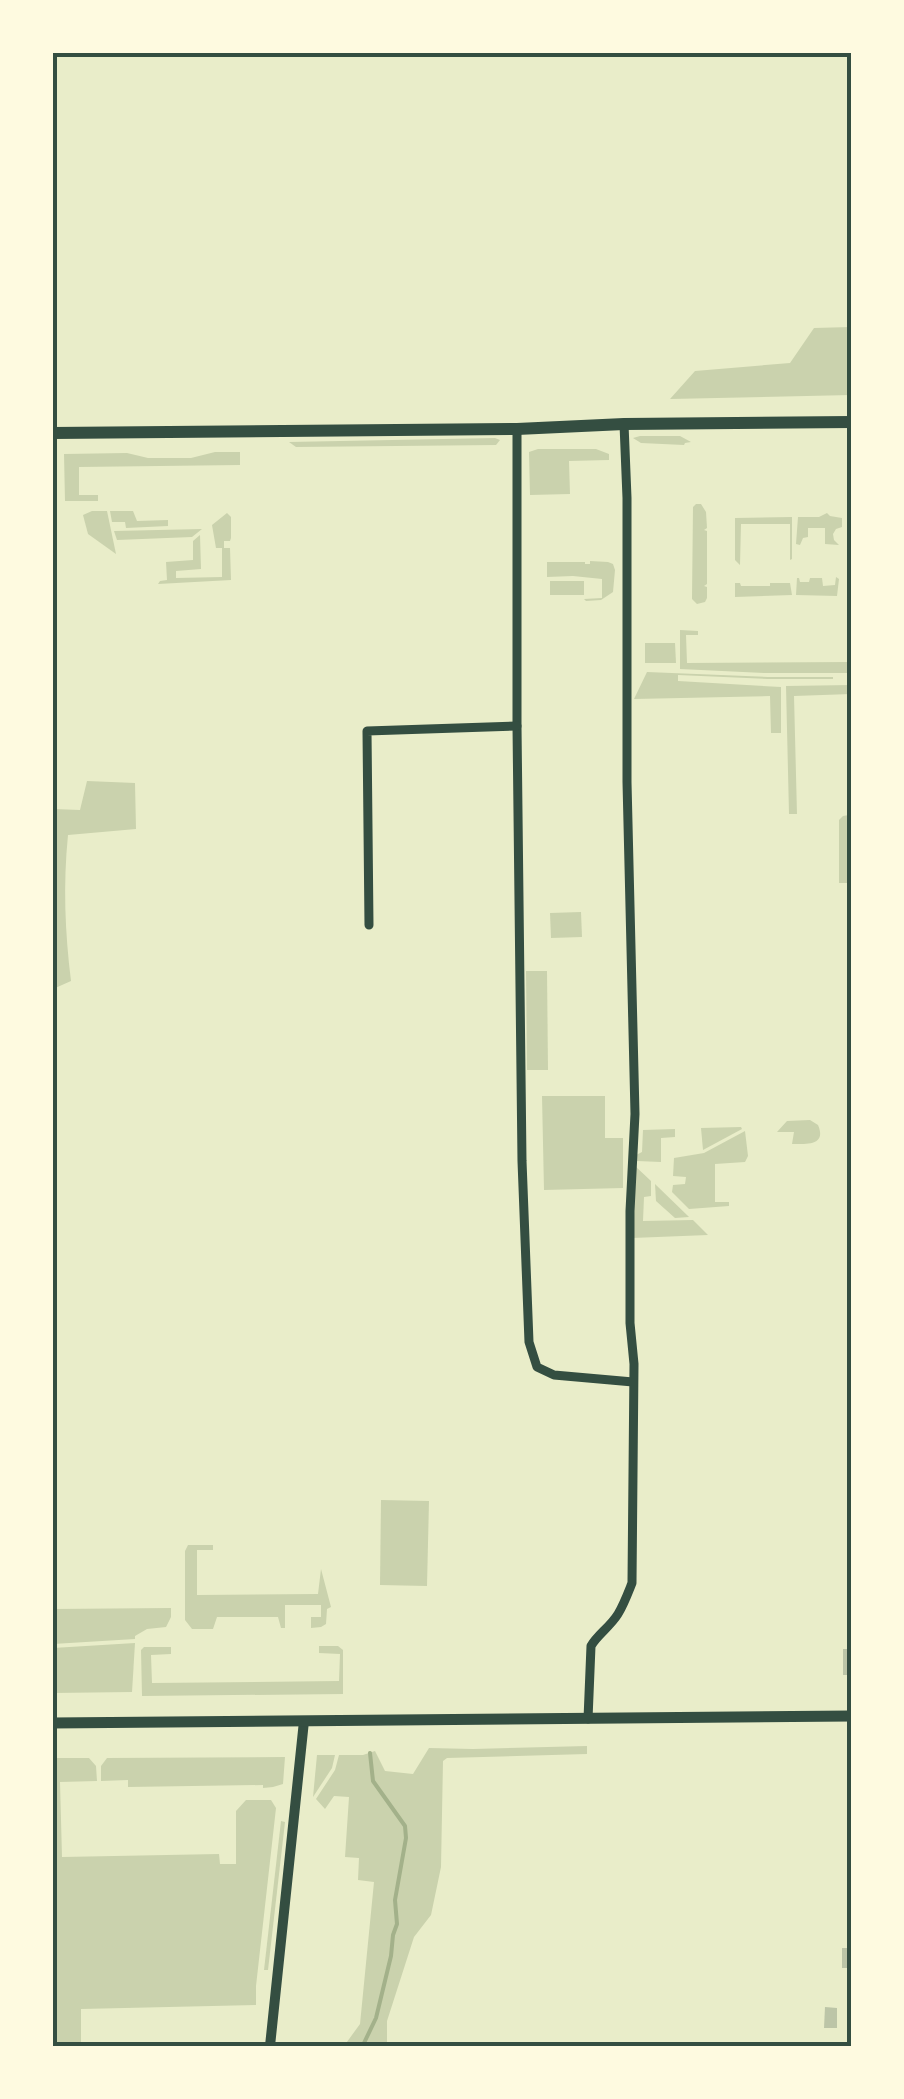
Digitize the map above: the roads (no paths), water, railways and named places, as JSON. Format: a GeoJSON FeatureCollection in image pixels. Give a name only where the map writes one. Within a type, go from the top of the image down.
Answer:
{"type":"FeatureCollection","features":[{"type":"Feature","properties":{"kind":"main road"},"geometry":{"type":"LineString","coordinates":[[52,433],[852,422]]}},
{"type":"Feature","properties":{"kind":"main road"},"geometry":{"type":"LineString","coordinates":[[52,1724],[852,1716]]}},
{"type":"Feature","properties":{"kind":"street"},"geometry":{"type":"LineString","coordinates":[[588,1718],[591,1646],[618,1614],[632,1583],[634,1364],[630,1211],[634,1114],[624,424]]}},
{"type":"Feature","properties":{"kind":"street"},"geometry":{"type":"LineString","coordinates":[[517,429],[516,726],[528,1342],[537,1366],[554,1375],[633,1382]]}},
{"type":"Feature","properties":{"kind":"street"},"geometry":{"type":"LineString","coordinates":[[369,926],[367,731],[516,726]]}},
{"type":"Feature","properties":{"kind":"street"},"geometry":{"type":"LineString","coordinates":[[270,2046],[304,1721]]}},
{"type":"Feature","properties":{"kind":"waterway"},"geometry":{"type":"LineString","coordinates":[[365,2046],[391,1956],[397,1924],[395,1900],[406,1838],[405,1826],[373,1781],[370,1753]]}}]}
